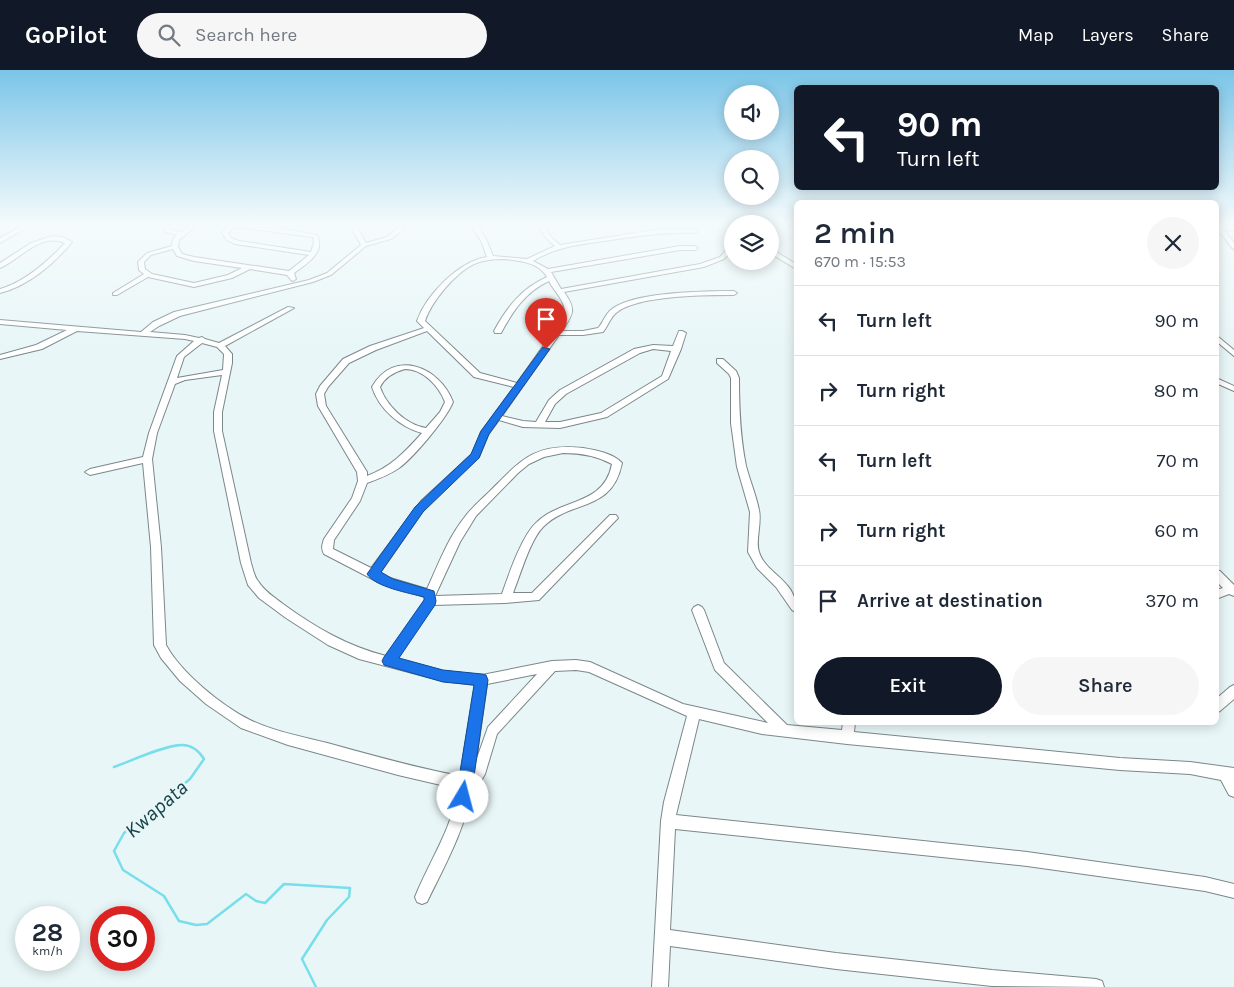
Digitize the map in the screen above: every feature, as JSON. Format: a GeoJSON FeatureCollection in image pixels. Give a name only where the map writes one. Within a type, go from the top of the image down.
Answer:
{"type":"FeatureCollection","features":[{"type":"Feature","properties":{"kind":"street"},"geometry":{"type":"LineString","coordinates":[[0,291],[11,288],[40,267]]}},
{"type":"Feature","properties":{"kind":"street"},"geometry":{"type":"LineString","coordinates":[[141,267],[147,275],[194,285],[230,277],[248,267],[290,273],[298,267]]}},
{"type":"Feature","properties":{"kind":"street"},"geometry":{"type":"LineString","coordinates":[[143,334],[156,324],[177,314],[295,284],[329,274],[338,267]]}},
{"type":"Feature","properties":{"kind":"street"},"geometry":{"type":"LineString","coordinates":[[464,267],[446,284],[422,318],[422,325],[477,375],[519,386]]}},
{"type":"Feature","properties":{"kind":"street"},"geometry":{"type":"LineString","coordinates":[[373,574],[419,510],[476,456],[484,434],[556,333],[570,310],[549,274],[537,267]]}},
{"type":"Feature","properties":{"kind":"street"},"geometry":{"type":"LineString","coordinates":[[498,331],[516,302],[549,274],[586,267]]}},
{"type":"Feature","properties":{"kind":"street"},"geometry":{"type":"LineString","coordinates":[[560,291],[697,267]]}},
{"type":"Feature","properties":{"kind":"street"},"geometry":{"type":"LineString","coordinates":[[290,273],[295,284]]}},
{"type":"Feature","properties":{"kind":"street"},"geometry":{"type":"LineString","coordinates":[[115,294],[147,275]]}},
{"type":"Feature","properties":{"kind":"street"},"geometry":{"type":"LineString","coordinates":[[556,333],[597,331],[602,328],[614,311],[639,302],[697,292],[734,293]]}},
{"type":"Feature","properties":{"kind":"street"},"geometry":{"type":"LineString","coordinates":[[220,345],[290,308]]}},
{"type":"Feature","properties":{"kind":"street"},"geometry":{"type":"LineString","coordinates":[[0,322],[202,340],[220,345],[228,354],[218,412],[218,431],[246,563],[252,582],[273,603],[332,642],[363,655],[443,676],[482,680],[564,664],[590,667],[623,684],[694,713],[762,728],[1120,764],[1190,768],[1230,774],[1234,790]]}},
{"type":"Feature","properties":{"kind":"street"},"geometry":{"type":"LineString","coordinates":[[0,357],[39,347],[76,329]]}},
{"type":"Feature","properties":{"kind":"street"},"geometry":{"type":"LineString","coordinates":[[427,329],[373,348],[346,360],[320,394],[322,406],[362,472],[364,481],[356,500],[329,539],[327,548],[331,553],[390,583],[430,598],[505,599],[535,596],[613,518]]}},
{"type":"Feature","properties":{"kind":"street"},"geometry":{"type":"LineString","coordinates":[[496,417],[515,423],[560,425],[598,418],[665,377],[682,333]]}},
{"type":"Feature","properties":{"kind":"street"},"geometry":{"type":"LineString","coordinates":[[202,340],[180,356],[153,433],[147,459],[156,547],[160,645],[164,655],[183,677],[230,715],[254,728],[345,754],[465,784]]}},
{"type":"Feature","properties":{"kind":"street"},"geometry":{"type":"LineString","coordinates":[[1219,340],[1234,354]]}},
{"type":"Feature","properties":{"kind":"street"},"geometry":{"type":"LineString","coordinates":[[539,424],[552,402],[563,392],[637,351],[653,347],[677,349]]}},
{"type":"Feature","properties":{"kind":"street"},"geometry":{"type":"LineString","coordinates":[[720,361],[733,373],[735,378],[735,423],[742,467],[755,512],[754,552],[761,565],[780,584],[794,604]]}},
{"type":"Feature","properties":{"kind":"street"},"geometry":{"type":"LineString","coordinates":[[364,481],[390,470],[404,461],[428,431],[449,401],[444,392],[420,370],[413,367],[400,369],[384,376],[376,387],[383,403],[407,424],[421,431],[428,431]]}},
{"type":"Feature","properties":{"kind":"street"},"geometry":{"type":"LineString","coordinates":[[171,383],[182,378],[226,372]]}},
{"type":"Feature","properties":{"kind":"street"},"geometry":{"type":"LineString","coordinates":[[1219,382],[1234,389]]}},
{"type":"Feature","properties":{"kind":"street"},"geometry":{"type":"LineString","coordinates":[[389,661],[430,598],[438,573],[464,525],[499,487],[527,461],[540,455],[571,450],[608,458],[617,463],[613,478],[600,493],[589,500],[552,516],[535,531],[505,599]]}},
{"type":"Feature","properties":{"kind":"street"},"geometry":{"type":"LineString","coordinates":[[90,472],[147,459]]}},
{"type":"Feature","properties":{"kind":"street"},"geometry":{"type":"LineString","coordinates":[[1219,577],[1232,590],[1219,594]]}},
{"type":"Feature","properties":{"kind":"street"},"geometry":{"type":"LineString","coordinates":[[698,610],[719,666],[784,730]]}},
{"type":"Feature","properties":{"kind":"street"},"geometry":{"type":"LineString","coordinates":[[465,784],[476,776],[480,769],[492,731],[552,666]]}},
{"type":"Feature","properties":{"kind":"street"},"geometry":{"type":"LineString","coordinates":[[422,896],[462,809],[482,680]]}},
{"type":"Feature","properties":{"kind":"street"},"geometry":{"type":"LineString","coordinates":[[1219,704],[1234,691]]}},
{"type":"Feature","properties":{"kind":"street"},"geometry":{"type":"LineString","coordinates":[[660,987],[670,802],[694,713]]}},
{"type":"Feature","properties":{"kind":"street"},"geometry":{"type":"LineString","coordinates":[[847,738],[849,725]]}},
{"type":"Feature","properties":{"kind":"street"},"geometry":{"type":"LineString","coordinates":[[668,821],[1027,859],[1205,884],[1234,891]]}},
{"type":"Feature","properties":{"kind":"street"},"geometry":{"type":"LineString","coordinates":[[663,937],[993,983],[1096,987]]}},
{"type":"Feature","properties":{"kind":"waterway","name":"Kwapata"},"geometry":{"type":"LineString","coordinates":[[114,767],[157,750],[182,745],[195,749],[204,759],[190,779],[124,833],[114,851],[123,870],[164,896],[179,921],[196,925],[207,924],[246,894],[256,901],[265,903],[284,884],[350,888],[349,897],[327,920],[302,959],[316,987]]}},
{"type":"Feature","properties":{"kind":"route"},"geometry":{"type":"LineString","coordinates":[[463,797],[482,680],[443,676],[389,661],[430,601],[430,594],[390,583],[373,574],[424,503],[476,456],[484,434],[546,349]]}}]}
